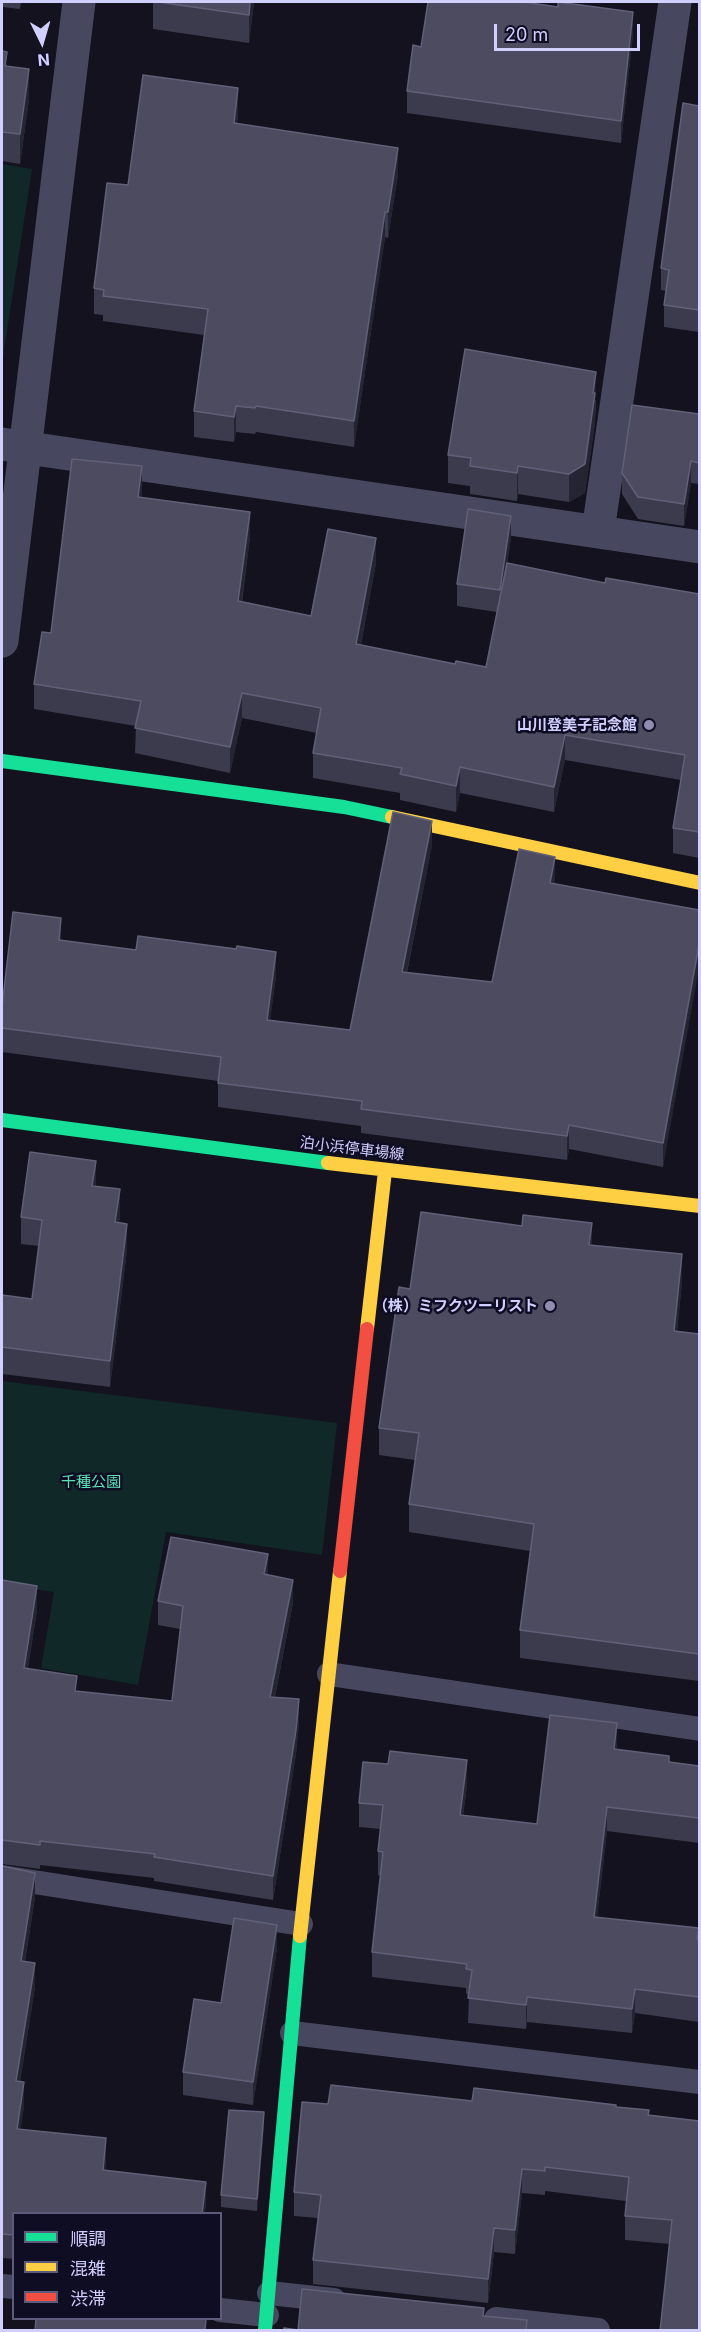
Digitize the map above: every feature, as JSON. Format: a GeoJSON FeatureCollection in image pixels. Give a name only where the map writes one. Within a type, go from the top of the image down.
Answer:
{"type":"FeatureCollection","features":[{"type":"Feature","properties":{"kind":"street"},"geometry":{"type":"LineString","coordinates":[[2,641],[14,446],[79,2]]}},
{"type":"Feature","properties":{"kind":"street"},"geometry":{"type":"LineString","coordinates":[[598,531],[675,2]]}},
{"type":"Feature","properties":{"kind":"street"},"geometry":{"type":"LineString","coordinates":[[690,2],[699,3]]}},
{"type":"Feature","properties":{"kind":"street"},"geometry":{"type":"LineString","coordinates":[[14,446],[699,547]]}},
{"type":"Feature","properties":{"kind":"street"},"geometry":{"type":"LineString","coordinates":[[2,761],[344,807],[699,883]]}},
{"type":"Feature","properties":{"kind":"street","name":"泊小浜停車場線"},"geometry":{"type":"LineString","coordinates":[[2,1120],[385,1171],[699,1202]]}},
{"type":"Feature","properties":{"kind":"street"},"geometry":{"type":"LineString","coordinates":[[267,2313],[301,1924],[385,1171]]}},
{"type":"Feature","properties":{"kind":"lane"},"geometry":{"type":"LineString","coordinates":[[329,1674],[699,1729]]}},
{"type":"Feature","properties":{"kind":"lane"},"geometry":{"type":"LineString","coordinates":[[2,1877],[301,1924]]}},
{"type":"Feature","properties":{"kind":"lane"},"geometry":{"type":"LineString","coordinates":[[292,2033],[699,2082]]}},
{"type":"Feature","properties":{"kind":"lane"},"geometry":{"type":"LineString","coordinates":[[222,2310],[267,2313],[351,2302]]}},
{"type":"Feature","properties":{"kind":"lane"},"geometry":{"type":"LineString","coordinates":[[469,2316],[598,2331]]}},
{"type":"Feature","properties":{"kind":"green space"},"geometry":{"type":"Polygon","coordinates":[[[2,164],[32,169],[2,363],[2,164]]]}},
{"type":"Feature","properties":{"kind":"green space","name":"千種公園"},"geometry":{"type":"Polygon","coordinates":[[[2,1381],[337,1423],[322,1555],[166,1532],[138,1685],[41,1668],[54,1592],[2,1584],[2,1381]]]}},
{"type":"Feature","properties":{"kind":"building"},"geometry":{"type":"Polygon","coordinates":[[[158,2],[250,2],[249,15],[158,2]]]}},
{"type":"Feature","properties":{"kind":"building"},"geometry":{"type":"Polygon","coordinates":[[[428,2],[524,2],[558,7],[558,2],[633,12],[621,121],[407,91],[413,45],[421,47],[428,2]]]}},
{"type":"Feature","properties":{"kind":"building"},"geometry":{"type":"Polygon","coordinates":[[[2,51],[7,52],[5,66],[29,69],[20,134],[2,132],[2,51]]]}},
{"type":"Feature","properties":{"kind":"building"},"geometry":{"type":"Polygon","coordinates":[[[143,75],[238,88],[234,123],[398,148],[388,212],[385,212],[354,421],[256,406],[255,408],[236,406],[234,417],[194,411],[208,309],[103,296],[104,290],[94,288],[107,183],[128,185],[143,75]]]}},
{"type":"Feature","properties":{"kind":"building"},"geometry":{"type":"Polygon","coordinates":[[[683,103],[699,106],[699,310],[664,305],[669,270],[661,268],[683,103]]]}},
{"type":"Feature","properties":{"kind":"building"},"geometry":{"type":"Polygon","coordinates":[[[465,349],[596,372],[585,464],[569,474],[518,466],[517,473],[470,466],[471,458],[448,455],[465,349]]]}},
{"type":"Feature","properties":{"kind":"building"},"geometry":{"type":"Polygon","coordinates":[[[632,405],[699,414],[699,463],[691,461],[684,504],[638,497],[622,473],[632,405]]]}},
{"type":"Feature","properties":{"kind":"building"},"geometry":{"type":"Polygon","coordinates":[[[72,459],[142,466],[138,497],[250,512],[238,601],[311,616],[328,529],[376,538],[356,644],[455,664],[456,661],[486,667],[507,563],[605,583],[606,578],[699,594],[699,832],[673,828],[685,755],[565,735],[554,787],[460,767],[456,786],[400,774],[402,768],[313,753],[321,708],[242,693],[230,747],[135,728],[141,701],[34,684],[42,632],[51,633],[72,459]]]}},
{"type":"Feature","properties":{"kind":"building"},"geometry":{"type":"Polygon","coordinates":[[[468,509],[511,516],[500,590],[457,584],[468,509]]]}},
{"type":"Feature","properties":{"kind":"building"},"geometry":{"type":"Polygon","coordinates":[[[393,812],[432,821],[402,972],[492,982],[519,849],[555,857],[550,883],[699,910],[699,945],[663,1143],[569,1125],[567,1136],[361,1109],[362,1101],[218,1083],[221,1057],[2,1028],[2,1007],[13,912],[61,918],[59,940],[136,950],[138,936],[276,952],[267,1020],[350,1030],[393,812]]]}},
{"type":"Feature","properties":{"kind":"building"},"geometry":{"type":"Polygon","coordinates":[[[30,1152],[96,1161],[92,1186],[120,1189],[115,1222],[127,1224],[110,1361],[2,1347],[2,1295],[32,1299],[42,1220],[21,1217],[30,1152]]]}},
{"type":"Feature","properties":{"kind":"building"},"geometry":{"type":"Polygon","coordinates":[[[421,1212],[522,1226],[523,1215],[592,1223],[589,1245],[682,1254],[674,1331],[699,1334],[699,1654],[520,1630],[534,1524],[409,1504],[419,1433],[379,1428],[399,1287],[410,1289],[421,1212]]]}},
{"type":"Feature","properties":{"kind":"building"},"geometry":{"type":"Polygon","coordinates":[[[171,1537],[268,1554],[264,1574],[293,1580],[270,1697],[299,1699],[273,1876],[154,1857],[155,1854],[40,1841],[40,1845],[2,1840],[2,1580],[37,1586],[24,1668],[77,1676],[75,1691],[172,1701],[183,1606],[158,1601],[171,1537]]]}},
{"type":"Feature","properties":{"kind":"building"},"geometry":{"type":"Polygon","coordinates":[[[550,1715],[617,1723],[614,1749],[669,1756],[669,1762],[699,1766],[699,1818],[607,1807],[594,1917],[699,1928],[697,1939],[699,1939],[699,1997],[635,1989],[632,2009],[527,1997],[526,2005],[468,1998],[472,1970],[466,1969],[467,1964],[372,1952],[383,1852],[378,1851],[383,1805],[359,1803],[363,1762],[388,1764],[390,1751],[467,1760],[460,1815],[537,1824],[550,1715]]]}},
{"type":"Feature","properties":{"kind":"building"},"geometry":{"type":"Polygon","coordinates":[[[2,1866],[35,1873],[21,1961],[35,1963],[16,2081],[24,2082],[17,2129],[106,2138],[103,2170],[206,2182],[202,2212],[12,2212],[12,2235],[2,2234],[2,1866]]]}},
{"type":"Feature","properties":{"kind":"building"},"geometry":{"type":"Polygon","coordinates":[[[234,1918],[277,1925],[253,2082],[183,2072],[194,1999],[221,2003],[234,1918]]]}},
{"type":"Feature","properties":{"kind":"building"},"geometry":{"type":"Polygon","coordinates":[[[331,2085],[472,2101],[474,2088],[616,2105],[616,2107],[649,2110],[648,2115],[699,2121],[699,2331],[660,2331],[672,2220],[625,2216],[629,2177],[545,2167],[545,2171],[522,2169],[515,2230],[494,2228],[488,2279],[313,2260],[321,2195],[294,2192],[302,2102],[328,2104],[331,2085]]]}},
{"type":"Feature","properties":{"kind":"building"},"geometry":{"type":"Polygon","coordinates":[[[229,2110],[264,2112],[257,2199],[221,2195],[229,2110]]]}},
{"type":"Feature","properties":{"kind":"building"},"geometry":{"type":"Polygon","coordinates":[[[302,2289],[484,2308],[483,2316],[527,2320],[526,2330],[531,2331],[283,2331],[284,2328],[298,2330],[302,2289]]]}},
{"type":"Feature","properties":{"kind":"building"},"geometry":{"type":"Polygon","coordinates":[[[36,2320],[206,2320],[205,2331],[35,2331],[36,2320]]]}},
{"type":"Feature","properties":{"kind":"traffic: fast"},"geometry":{"type":"LineString","coordinates":[[2,761],[344,807],[392,817]]}},
{"type":"Feature","properties":{"kind":"traffic: fast"},"geometry":{"type":"LineString","coordinates":[[2,1120],[328,1163]]}},
{"type":"Feature","properties":{"kind":"traffic: fast"},"geometry":{"type":"LineString","coordinates":[[265,2330],[300,1936]]}},
{"type":"Feature","properties":{"kind":"traffic: slow"},"geometry":{"type":"LineString","coordinates":[[392,817],[700,883]]}},
{"type":"Feature","properties":{"kind":"traffic: slow"},"geometry":{"type":"LineString","coordinates":[[328,1163],[700,1206]]}},
{"type":"Feature","properties":{"kind":"traffic: slow"},"geometry":{"type":"LineString","coordinates":[[367,1329],[385,1171]]}},
{"type":"Feature","properties":{"kind":"traffic: slow"},"geometry":{"type":"LineString","coordinates":[[300,1936],[340,1571]]}},
{"type":"Feature","properties":{"kind":"traffic: jam"},"geometry":{"type":"LineString","coordinates":[[340,1571],[367,1329]]}},
{"type":"Feature","properties":{"kind":"place","name":"山川登美子記念館"},"geometry":{"type":"Point","coordinates":[649,725]}},
{"type":"Feature","properties":{"kind":"place","name":"（株）ミフクツーリスト"},"geometry":{"type":"Point","coordinates":[550,1306]}}]}
